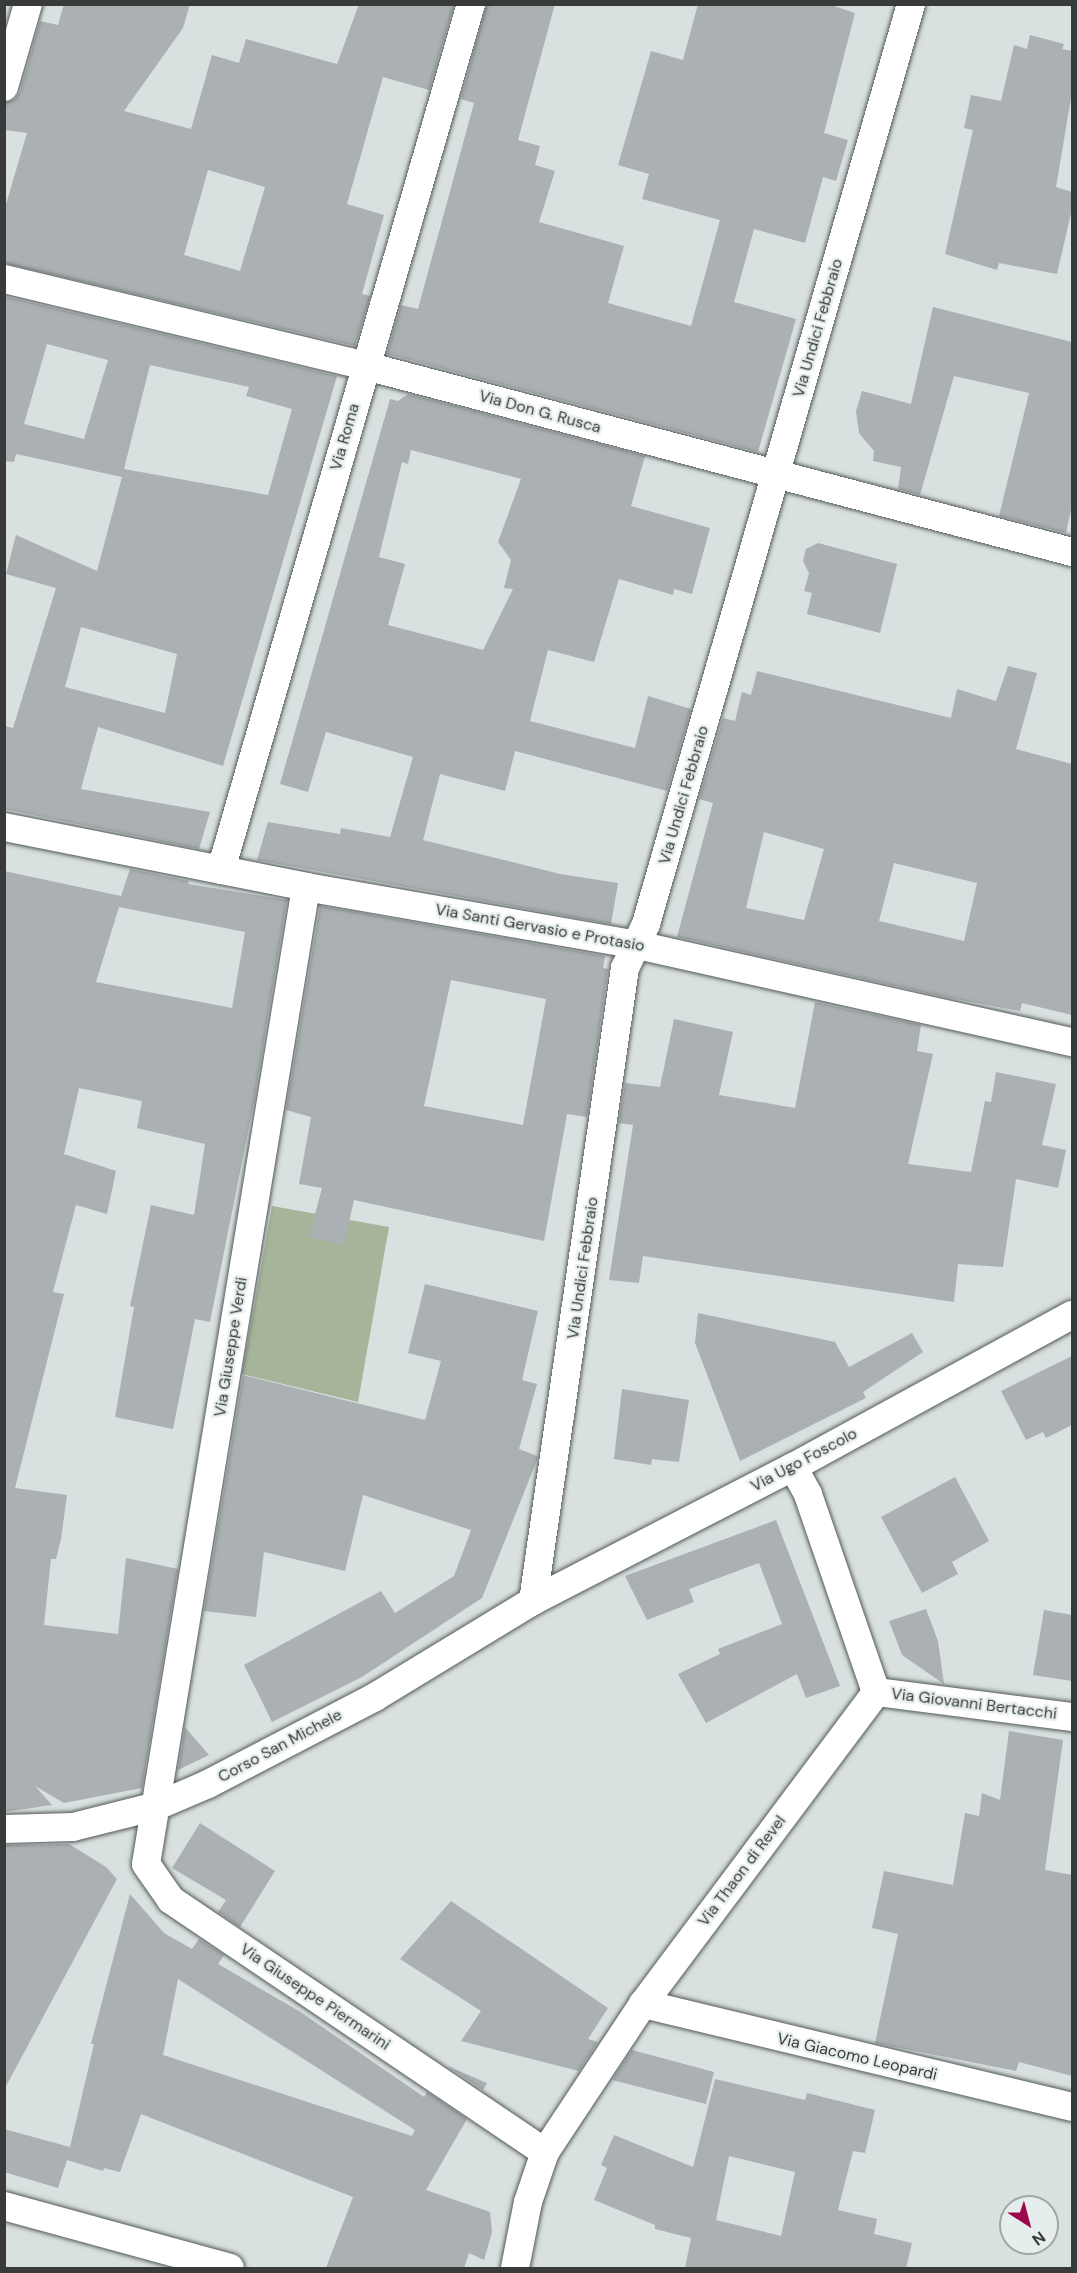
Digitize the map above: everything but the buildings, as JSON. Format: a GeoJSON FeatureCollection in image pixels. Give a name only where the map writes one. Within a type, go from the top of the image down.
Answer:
{"type":"FeatureCollection","features":[{"type":"Feature","properties":{"kind":"street"},"geometry":{"type":"LineString","coordinates":[[4,87],[28,4]]}},
{"type":"Feature","properties":{"kind":"street","name":"Via Roma"},"geometry":{"type":"LineString","coordinates":[[221,870],[471,4]]}},
{"type":"Feature","properties":{"kind":"street","name":"Via Undici Febbraio"},"geometry":{"type":"LineString","coordinates":[[533,1601],[625,968],[646,924],[911,4]]}},
{"type":"Feature","properties":{"kind":"street","name":"Via Don G. Rusca"},"geometry":{"type":"LineString","coordinates":[[4,279],[366,366],[1072,552]]}},
{"type":"Feature","properties":{"kind":"street","name":"Via Santi Gervasio e Protasio"},"geometry":{"type":"LineString","coordinates":[[4,827],[306,887],[637,945],[1072,1041]]}},
{"type":"Feature","properties":{"kind":"street","name":"Via Giuseppe Verdi"},"geometry":{"type":"LineString","coordinates":[[157,1806],[306,887]]}},
{"type":"Feature","properties":{"kind":"street","name":"Via Ugo Foscolo"},"geometry":{"type":"LineString","coordinates":[[533,1601],[793,1467],[1072,1315]]}},
{"type":"Feature","properties":{"kind":"street"},"geometry":{"type":"LineString","coordinates":[[793,1467],[808,1494],[876,1692]]}},
{"type":"Feature","properties":{"kind":"street","name":"Corso San Michele"},"geometry":{"type":"LineString","coordinates":[[4,1829],[73,1827],[157,1806],[208,1784],[375,1697],[533,1601]]}},
{"type":"Feature","properties":{"kind":"street","name":"Via Giovanni Bertacchi"},"geometry":{"type":"LineString","coordinates":[[876,1692],[1072,1717]]}},
{"type":"Feature","properties":{"kind":"street","name":"Via Thaon di Revel"},"geometry":{"type":"LineString","coordinates":[[515,2268],[528,2202],[545,2152],[643,2004],[876,1692]]}},
{"type":"Feature","properties":{"kind":"street","name":"Via Giuseppe Piermarini"},"geometry":{"type":"LineString","coordinates":[[157,1806],[146,1864],[171,1900],[545,2152]]}},
{"type":"Feature","properties":{"kind":"street","name":"Via Giacomo Leopardi"},"geometry":{"type":"LineString","coordinates":[[643,2004],[1072,2107]]}},
{"type":"Feature","properties":{"kind":"street"},"geometry":{"type":"LineString","coordinates":[[4,2206],[230,2268]]}},
{"type":"Feature","properties":{"kind":"green space"},"geometry":{"type":"Polygon","coordinates":[[[272,1206],[389,1227],[358,1402],[242,1374],[272,1206]]]}}]}
